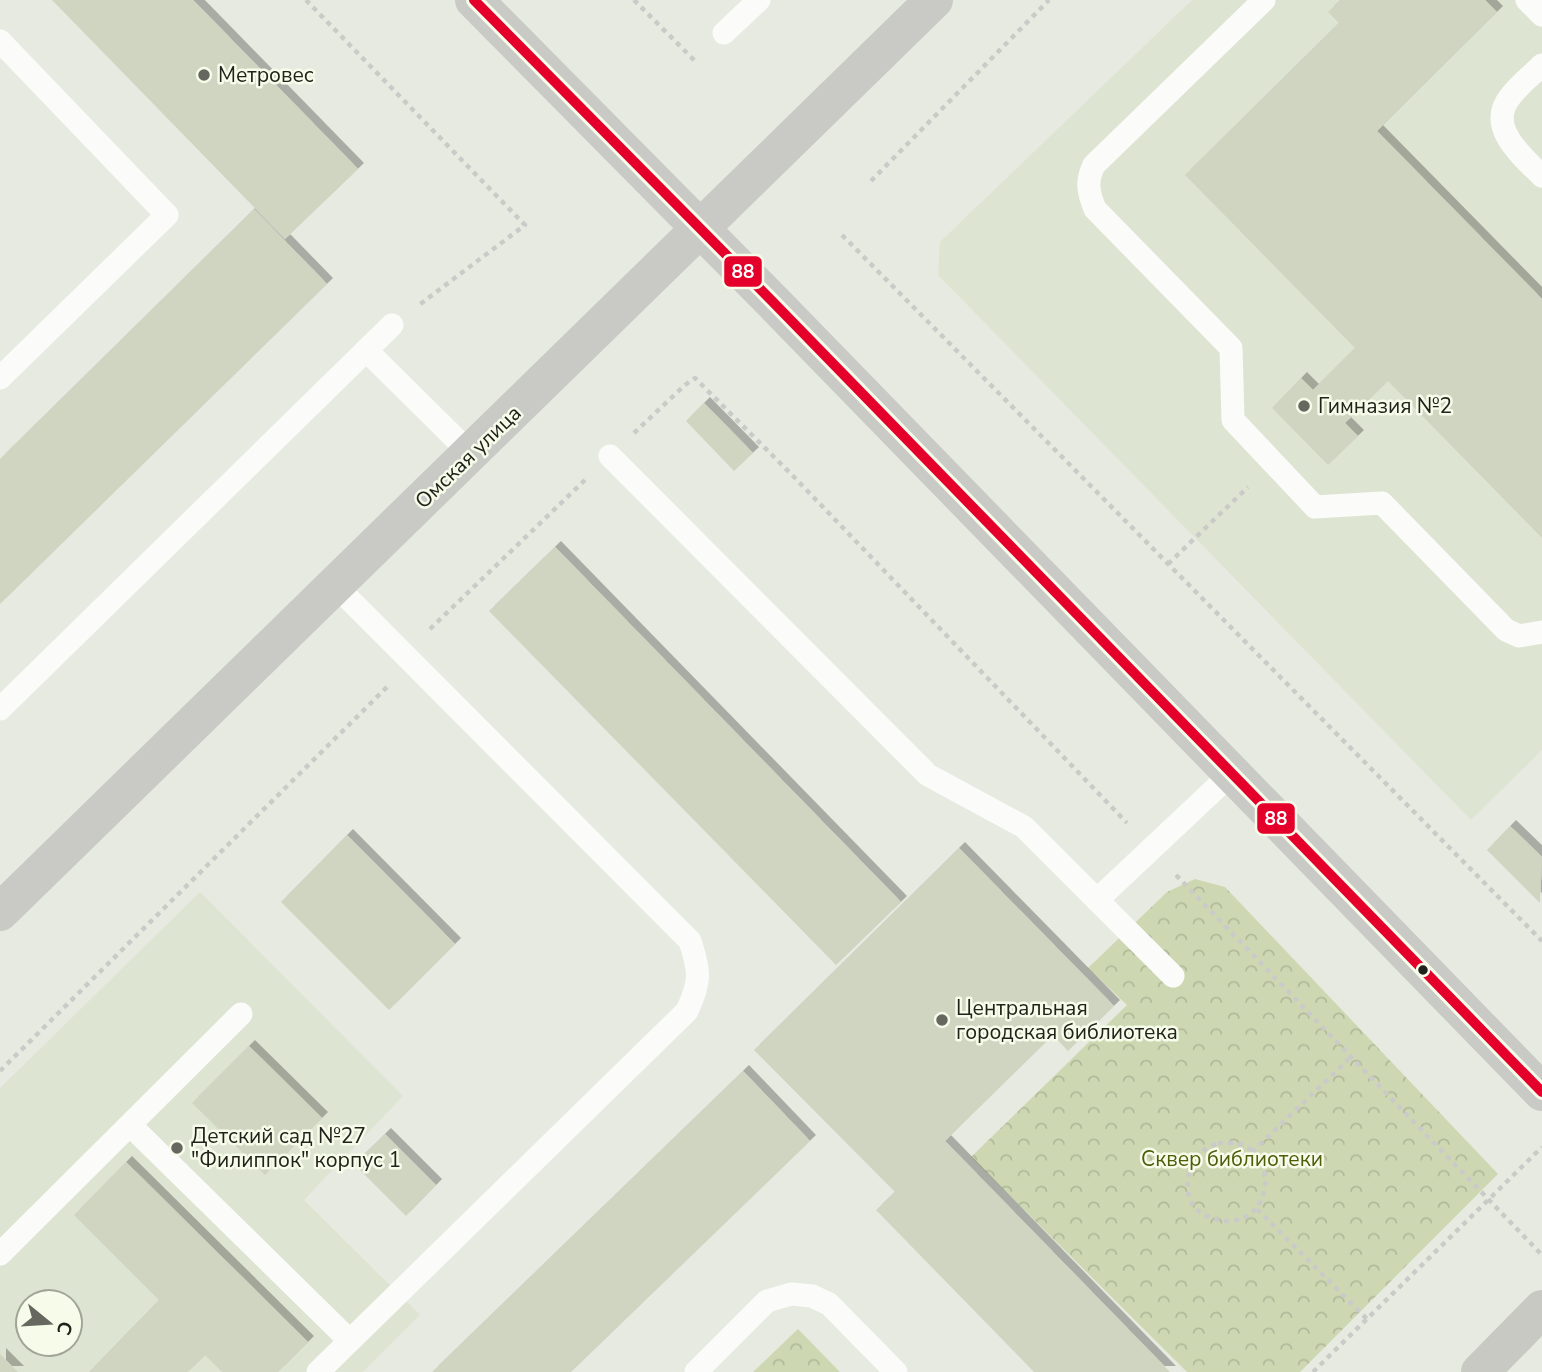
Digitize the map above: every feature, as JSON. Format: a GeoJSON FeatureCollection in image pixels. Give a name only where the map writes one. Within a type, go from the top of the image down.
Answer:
{"type":"FeatureCollection","features":[{"type":"Feature","properties":{"kind":"main road"},"geometry":{"type":"LineString","coordinates":[[1480,1372],[1542,1309]]}},
{"type":"Feature","properties":{"kind":"street"},"geometry":{"type":"LineString","coordinates":[[474,0],[1542,1092]]}},
{"type":"Feature","properties":{"kind":"street","name":"Омская улица"},"geometry":{"type":"LineString","coordinates":[[0,912],[934,0]]}},
{"type":"Feature","properties":{"kind":"lane"},"geometry":{"type":"LineString","coordinates":[[724,33],[759,0]]}},
{"type":"Feature","properties":{"kind":"lane"},"geometry":{"type":"LineString","coordinates":[[1264,0],[1094,164],[1088,176],[1088,193],[1095,209],[1231,348],[1233,420],[1315,507],[1382,503],[1506,630],[1519,636],[1542,632]]}},
{"type":"Feature","properties":{"kind":"lane"},"geometry":{"type":"LineString","coordinates":[[1527,0],[1542,15]]}},
{"type":"Feature","properties":{"kind":"lane"},"geometry":{"type":"LineString","coordinates":[[0,41],[167,215],[0,378]]}},
{"type":"Feature","properties":{"kind":"lane"},"geometry":{"type":"LineString","coordinates":[[1542,65],[1508,98],[1503,113],[1503,131],[1511,145],[1542,176]]}},
{"type":"Feature","properties":{"kind":"lane"},"geometry":{"type":"LineString","coordinates":[[0,709],[392,325]]}},
{"type":"Feature","properties":{"kind":"lane"},"geometry":{"type":"LineString","coordinates":[[367,351],[471,454]]}},
{"type":"Feature","properties":{"kind":"lane"},"geometry":{"type":"LineString","coordinates":[[610,456],[928,775],[1024,827],[1173,976]]}},
{"type":"Feature","properties":{"kind":"lane"},"geometry":{"type":"LineString","coordinates":[[318,1372],[687,1011],[698,989],[698,965],[690,941],[336,586]]}},
{"type":"Feature","properties":{"kind":"lane"},"geometry":{"type":"LineString","coordinates":[[1097,900],[1232,773]]}},
{"type":"Feature","properties":{"kind":"lane"},"geometry":{"type":"LineString","coordinates":[[0,1254],[241,1014]]}},
{"type":"Feature","properties":{"kind":"lane"},"geometry":{"type":"LineString","coordinates":[[130,1125],[349,1340]]}},
{"type":"Feature","properties":{"kind":"lane"},"geometry":{"type":"LineString","coordinates":[[696,1372],[767,1301],[791,1294],[812,1296],[829,1304],[896,1372]]}},
{"type":"Feature","properties":{"kind":"path"},"geometry":{"type":"LineString","coordinates":[[306,0],[525,225],[392,325]]}},
{"type":"Feature","properties":{"kind":"path"},"geometry":{"type":"LineString","coordinates":[[634,0],[695,61]]}},
{"type":"Feature","properties":{"kind":"path"},"geometry":{"type":"LineString","coordinates":[[871,181],[1049,0]]}},
{"type":"Feature","properties":{"kind":"path"},"geometry":{"type":"LineString","coordinates":[[842,235],[1542,941]]}},
{"type":"Feature","properties":{"kind":"path"},"geometry":{"type":"LineString","coordinates":[[0,1071],[383,692],[435,623],[695,378],[795,478],[1542,1255]]}},
{"type":"Feature","properties":{"kind":"path"},"geometry":{"type":"LineString","coordinates":[[1168,564],[1273,462]]}},
{"type":"Feature","properties":{"kind":"path"},"geometry":{"type":"LineString","coordinates":[[1252,1152],[1351,1057]]}},
{"type":"Feature","properties":{"kind":"path"},"geometry":{"type":"LineString","coordinates":[[1218,1143],[1239,1144],[1252,1152],[1263,1166],[1266,1184],[1257,1209],[1248,1217],[1234,1221],[1214,1220],[1195,1208],[1188,1193],[1189,1168],[1202,1151],[1218,1143]]}},
{"type":"Feature","properties":{"kind":"path"},"geometry":{"type":"LineString","coordinates":[[1313,1372],[1542,1147]]}},
{"type":"Feature","properties":{"kind":"path"},"geometry":{"type":"LineString","coordinates":[[1257,1209],[1367,1320]]}},
{"type":"Feature","properties":{"kind":"shaded area","name":"Гимназия №2"},"geometry":{"type":"Polygon","coordinates":[[[1192,0],[1542,0],[1542,750],[1471,820],[938,275],[940,242],[1192,0]]]}},
{"type":"Feature","properties":{"kind":"shaded area","name":"Детский сад №27 \"Филиппок\" корпус 1"},"geometry":{"type":"Polygon","coordinates":[[[200,892],[403,1096],[304,1200],[420,1315],[363,1372],[0,1372],[0,1088],[200,892]]]}},
{"type":"Feature","properties":{"kind":"green space","name":"Сквер библиотеки"},"geometry":{"type":"Polygon","coordinates":[[[1195,879],[1225,887],[1498,1174],[1300,1372],[1187,1372],[971,1157],[1127,1005],[1088,968],[1167,892],[1195,879]]]}},
{"type":"Feature","properties":{"kind":"green space"},"geometry":{"type":"Polygon","coordinates":[[[798,1329],[840,1372],[753,1372],[798,1329]]]}},
{"type":"Feature","properties":{"kind":"building"},"geometry":{"type":"Polygon","coordinates":[[[52,0],[193,0],[358,169],[285,239],[52,0]]]}},
{"type":"Feature","properties":{"kind":"building"},"geometry":{"type":"Polygon","coordinates":[[[1341,0],[1485,0],[1497,12],[1377,131],[1542,299],[1542,538],[1388,381],[1345,423],[1358,436],[1328,465],[1272,408],[1301,378],[1313,390],[1355,348],[1185,175],[1339,23],[1328,12],[1341,0]]]}},
{"type":"Feature","properties":{"kind":"building"},"geometry":{"type":"Polygon","coordinates":[[[254,209],[327,284],[0,604],[0,459],[254,209]]]}},
{"type":"Feature","properties":{"kind":"building"},"geometry":{"type":"Polygon","coordinates":[[[704,403],[753,453],[734,471],[686,421],[704,403]]]}},
{"type":"Feature","properties":{"kind":"building"},"geometry":{"type":"Polygon","coordinates":[[[555,547],[901,902],[836,965],[489,611],[555,547]]]}},
{"type":"Feature","properties":{"kind":"building"},"geometry":{"type":"Polygon","coordinates":[[[1510,826],[1542,857],[1540,903],[1487,850],[1510,826]]]}},
{"type":"Feature","properties":{"kind":"building"},"geometry":{"type":"Polygon","coordinates":[[[347,835],[455,944],[389,1010],[281,902],[347,835]]]}},
{"type":"Feature","properties":{"kind":"building","name":"Центральная городская библиотека"},"geometry":{"type":"Polygon","coordinates":[[[959,848],[1114,1006],[1068,1051],[1053,1035],[945,1141],[1170,1372],[1034,1372],[876,1210],[895,1192],[754,1050],[959,848]]]}},
{"type":"Feature","properties":{"kind":"building"},"geometry":{"type":"Polygon","coordinates":[[[249,1046],[322,1118],[265,1175],[192,1103],[249,1046]]]}},
{"type":"Feature","properties":{"kind":"building"},"geometry":{"type":"Polygon","coordinates":[[[743,1071],[810,1141],[571,1372],[432,1372],[743,1071]]]}},
{"type":"Feature","properties":{"kind":"building"},"geometry":{"type":"Polygon","coordinates":[[[385,1134],[436,1185],[406,1216],[354,1164],[385,1134]]]}},
{"type":"Feature","properties":{"kind":"building"},"geometry":{"type":"Polygon","coordinates":[[[126,1162],[308,1342],[278,1372],[222,1372],[205,1355],[188,1372],[89,1372],[159,1300],[74,1215],[126,1162]]]}},
{"type":"Feature","properties":{"kind":"building"},"geometry":{"type":"Polygon","coordinates":[[[0,1354],[18,1372],[0,1372],[0,1354]]]}},
{"type":"Feature","properties":{"kind":"transit line","name":"88"},"geometry":{"type":"LineString","coordinates":[[474,0],[773,302],[1542,1092]]}},
{"type":"Feature","properties":{"kind":"place","name":"Метровес"},"geometry":{"type":"Point","coordinates":[204,75]}},
{"type":"Feature","properties":{"kind":"place","name":"Гимназия №2"},"geometry":{"type":"Point","coordinates":[1304,406]}},
{"type":"Feature","properties":{"kind":"place","name":"Центральная городская библиотека"},"geometry":{"type":"Point","coordinates":[942,1020]}},
{"type":"Feature","properties":{"kind":"place","name":"Детский сад №27 \"Филиппок\" корпус 1"},"geometry":{"type":"Point","coordinates":[177,1148]}}]}
